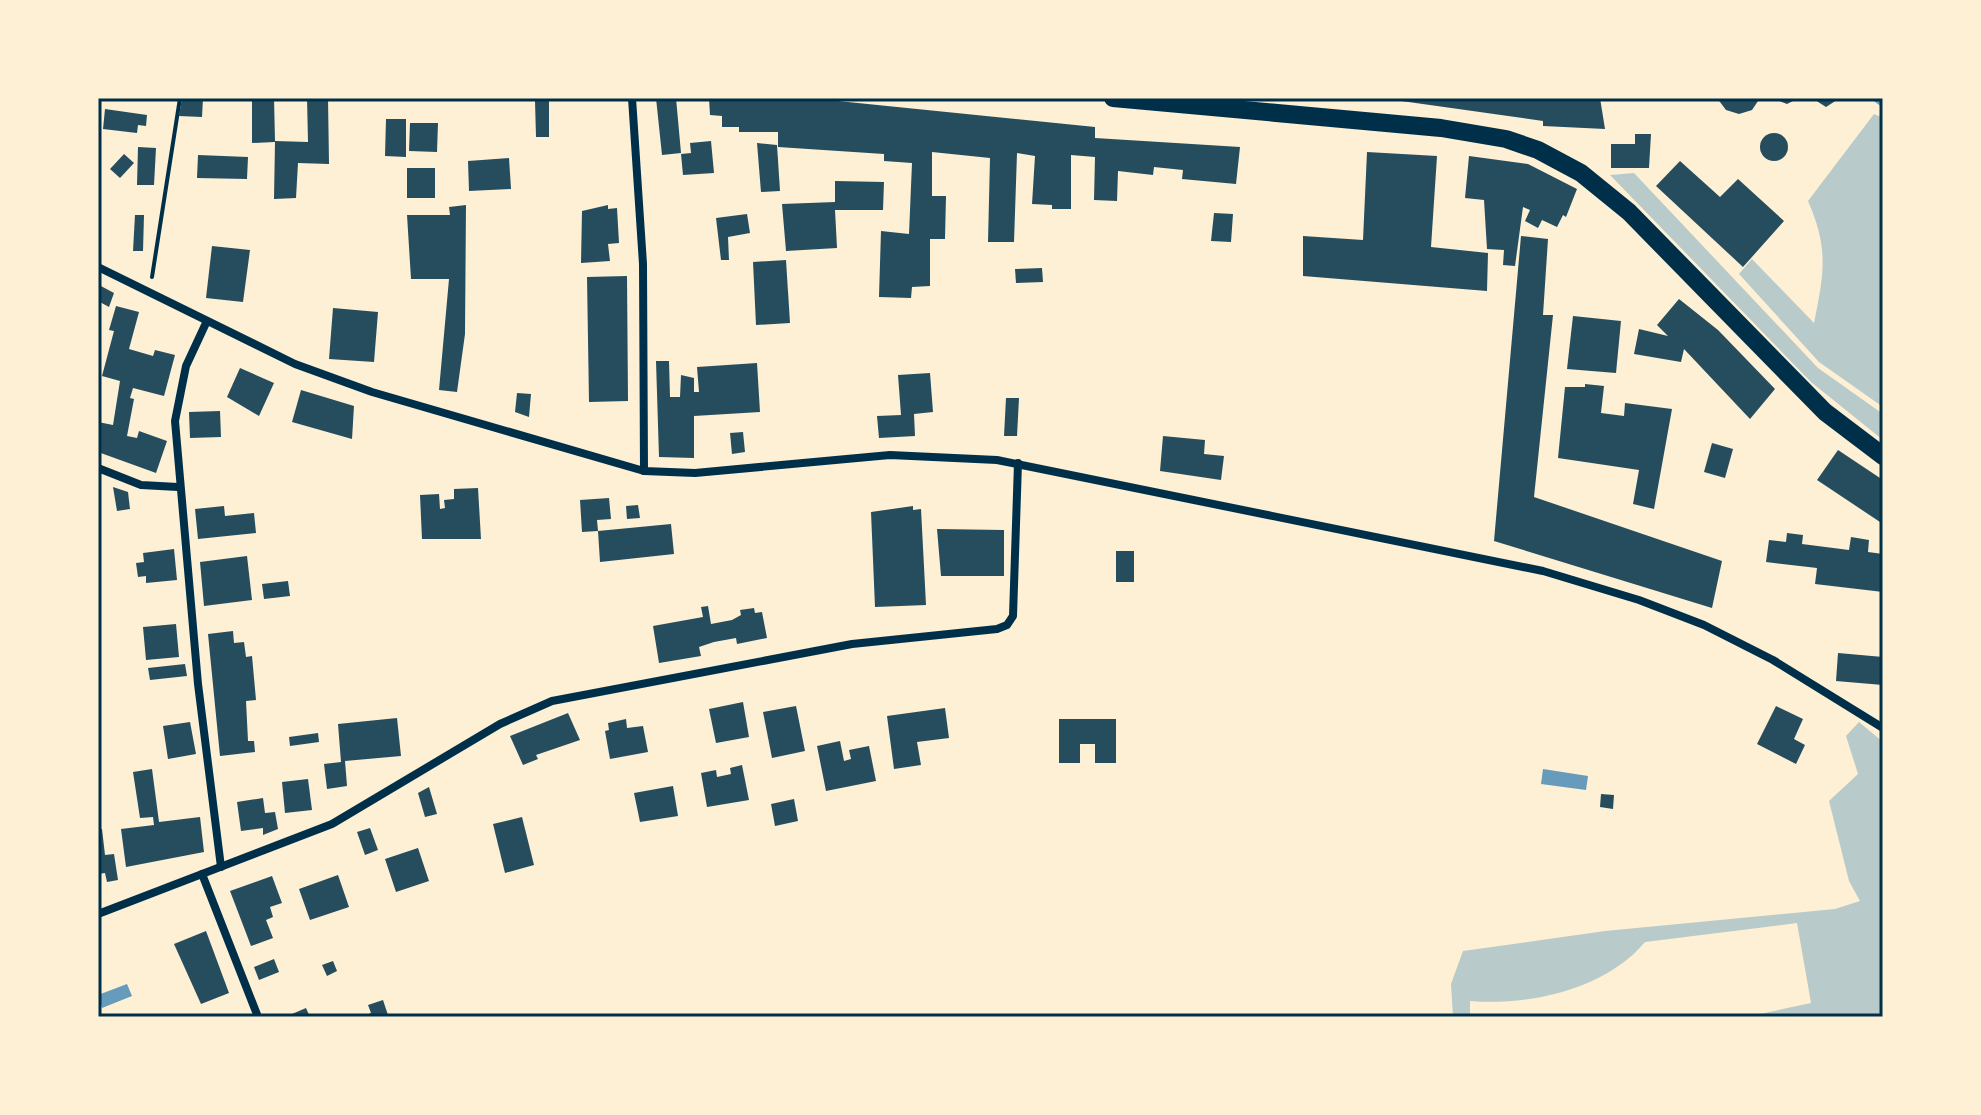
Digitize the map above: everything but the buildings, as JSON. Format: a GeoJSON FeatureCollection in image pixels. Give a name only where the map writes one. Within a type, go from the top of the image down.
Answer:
{"type":"FeatureCollection","features":[{"type":"Feature","properties":{"kind":"main road"},"geometry":{"type":"LineString","coordinates":[[1113,98],[1441,128],[1506,139],[1538,150],[1581,173],[1629,212],[1825,412],[1883,456]]}},
{"type":"Feature","properties":{"kind":"street"},"geometry":{"type":"LineString","coordinates":[[632,98],[643,264],[644,471]]}},
{"type":"Feature","properties":{"kind":"street"},"geometry":{"type":"LineString","coordinates":[[98,267],[206,323],[295,364],[372,392],[644,471],[695,473],[890,455],[1018,463],[1368,537],[1496,559],[1670,611],[1739,642],[1883,728]]}},
{"type":"Feature","properties":{"kind":"street"},"geometry":{"type":"LineString","coordinates":[[206,323],[186,366],[178,392],[175,421],[178,487],[221,867]]}},
{"type":"Feature","properties":{"kind":"street"},"geometry":{"type":"LineString","coordinates":[[98,914],[332,824],[383,796],[455,748],[552,701],[852,644],[1007,625],[1013,616],[1018,463]]}},
{"type":"Feature","properties":{"kind":"street"},"geometry":{"type":"LineString","coordinates":[[98,468],[141,485],[160,489],[178,487]]}},
{"type":"Feature","properties":{"kind":"street"},"geometry":{"type":"LineString","coordinates":[[202,874],[258,1017]]}},
{"type":"Feature","properties":{"kind":"path"},"geometry":{"type":"LineString","coordinates":[[147,292],[153,274],[180,98]]}},
{"type":"Feature","properties":{"kind":"shaded area"},"geometry":{"type":"Polygon","coordinates":[[[1874,114],[1883,118],[1883,407],[1819,362],[1739,274],[1752,259],[1814,323],[1823,261],[1819,233],[1808,201],[1874,114]]]}},
{"type":"Feature","properties":{"kind":"shaded area"},"geometry":{"type":"Polygon","coordinates":[[[1634,173],[1818,368],[1883,414],[1883,440],[1811,382],[1610,175],[1634,173]]]}},
{"type":"Feature","properties":{"kind":"shaded area"},"geometry":{"type":"Polygon","coordinates":[[[1859,722],[1883,742],[1883,1017],[1746,1017],[1811,1003],[1797,923],[1645,942],[1610,972],[1588,983],[1541,997],[1470,1001],[1470,1017],[1453,1017],[1451,984],[1463,951],[1605,931],[1835,909],[1860,901],[1849,881],[1829,801],[1858,774],[1846,736],[1859,722]]]}},
{"type":"Feature","properties":{"kind":"water"},"geometry":{"type":"Polygon","coordinates":[[[1543,769],[1588,776],[1586,790],[1541,784],[1543,769]]]}},
{"type":"Feature","properties":{"kind":"water"},"geometry":{"type":"Polygon","coordinates":[[[127,984],[132,996],[102,1008],[98,995],[127,984]]]}},
{"type":"Feature","properties":{"kind":"waterway"},"geometry":{"type":"LineString","coordinates":[[1875,98],[1883,104]]}}]}
